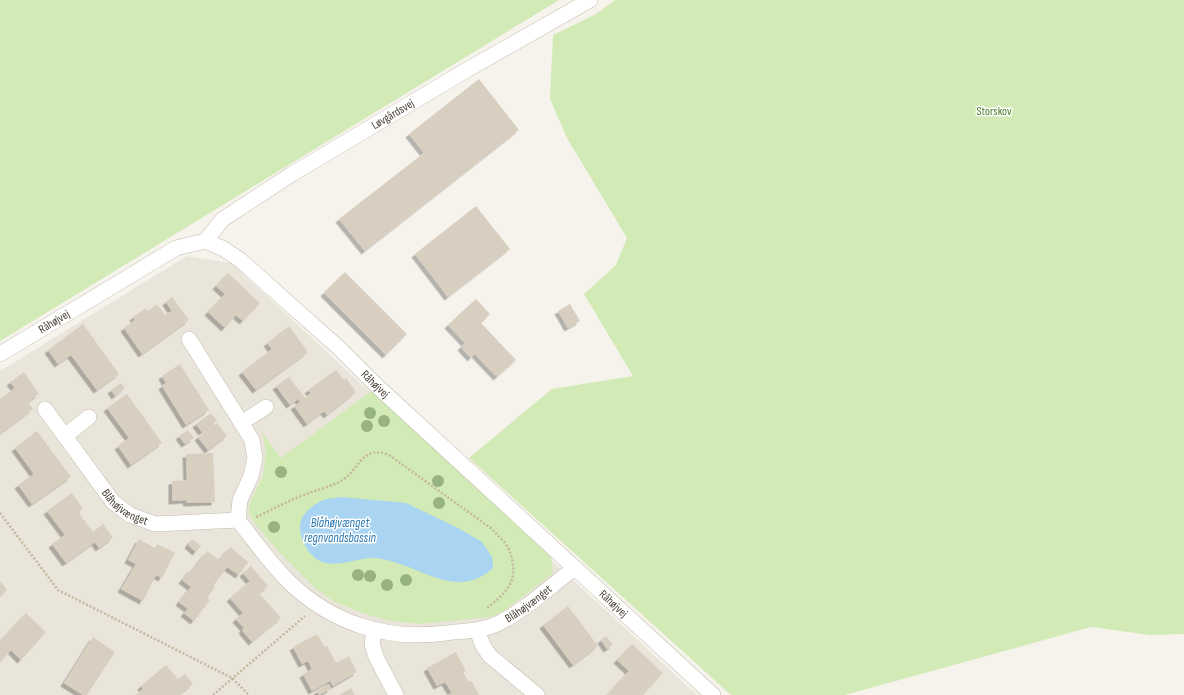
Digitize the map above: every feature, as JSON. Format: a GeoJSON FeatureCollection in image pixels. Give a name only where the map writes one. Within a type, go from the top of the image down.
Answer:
{"type":"FeatureCollection","features":[{"type":"Feature","properties":{"kind":"street","name":"Løvgårdsvej"},"geometry":{"type":"LineString","coordinates":[[205,241],[223,219],[292,174],[465,71],[590,0]]}},
{"type":"Feature","properties":{"kind":"street","name":"Råhøjvej"},"geometry":{"type":"LineString","coordinates":[[0,354],[176,248],[205,241],[222,248],[239,259],[339,348],[377,386],[713,695]]}},
{"type":"Feature","properties":{"kind":"street"},"geometry":{"type":"LineString","coordinates":[[189,339],[252,440],[255,458],[251,476],[240,500],[238,520]]}},
{"type":"Feature","properties":{"kind":"street"},"geometry":{"type":"LineString","coordinates":[[241,423],[266,407]]}},
{"type":"Feature","properties":{"kind":"street","name":"Blåhøjvænget"},"geometry":{"type":"LineString","coordinates":[[45,409],[113,502],[130,515],[155,524],[238,520],[288,580],[318,606],[348,621],[374,630],[405,635],[432,635],[477,630],[498,623],[520,610],[575,568]]}},
{"type":"Feature","properties":{"kind":"street"},"geometry":{"type":"LineString","coordinates":[[65,436],[89,417]]}},
{"type":"Feature","properties":{"kind":"street"},"geometry":{"type":"LineString","coordinates":[[374,630],[372,644],[376,657],[396,695]]}},
{"type":"Feature","properties":{"kind":"street"},"geometry":{"type":"LineString","coordinates":[[477,630],[483,646],[490,656],[536,695]]}},
{"type":"Feature","properties":{"kind":"path"},"geometry":{"type":"LineString","coordinates":[[238,520],[251,519],[304,494],[336,484],[345,478],[366,456],[373,452],[380,452],[389,455],[492,529],[506,544],[511,555],[514,571],[511,582],[499,598],[477,617],[477,630]]}},
{"type":"Feature","properties":{"kind":"path"},"geometry":{"type":"LineString","coordinates":[[0,513],[58,590],[232,678],[249,695]]}},
{"type":"Feature","properties":{"kind":"path"},"geometry":{"type":"LineString","coordinates":[[213,695],[318,606]]}},
{"type":"Feature","properties":{"kind":"shaded area"},"geometry":{"type":"Polygon","coordinates":[[[187,256],[231,263],[697,695],[0,695],[0,371],[187,256]]]}},
{"type":"Feature","properties":{"kind":"green space"},"geometry":{"type":"Polygon","coordinates":[[[0,0],[559,0],[0,341],[0,0]]]}},
{"type":"Feature","properties":{"kind":"green space","name":"Storskov"},"geometry":{"type":"Polygon","coordinates":[[[615,0],[1184,0],[1184,634],[1150,635],[1091,627],[845,695],[731,695],[469,458],[552,389],[633,376],[584,294],[616,265],[627,238],[567,138],[550,99],[553,35],[596,14],[615,0]]]}},
{"type":"Feature","properties":{"kind":"green space"},"geometry":{"type":"Polygon","coordinates":[[[374,389],[551,556],[553,573],[504,611],[490,617],[419,624],[387,620],[362,613],[333,601],[315,588],[280,553],[256,525],[249,513],[249,504],[263,476],[266,451],[262,432],[281,458],[374,389]]]}},
{"type":"Feature","properties":{"kind":"water","name":"Blåhøjvænget regnvandsbassin"},"geometry":{"type":"Polygon","coordinates":[[[342,497],[406,503],[460,529],[482,542],[492,557],[493,568],[480,577],[468,581],[455,582],[442,580],[403,565],[379,558],[368,558],[332,564],[318,560],[306,548],[301,537],[301,520],[307,511],[320,501],[342,497]]]}},
{"type":"Feature","properties":{"kind":"building"},"geometry":{"type":"Polygon","coordinates":[[[479,79],[519,130],[365,251],[339,219],[424,153],[409,134],[479,79]]]}},
{"type":"Feature","properties":{"kind":"building"},"geometry":{"type":"Polygon","coordinates":[[[476,206],[510,249],[448,297],[415,254],[476,206]]]}},
{"type":"Feature","properties":{"kind":"building"},"geometry":{"type":"Polygon","coordinates":[[[345,272],[407,334],[386,355],[324,293],[345,272]]]}},
{"type":"Feature","properties":{"kind":"building"},"geometry":{"type":"Polygon","coordinates":[[[228,273],[260,303],[243,321],[236,315],[225,328],[208,312],[225,294],[216,286],[228,273]]]}},
{"type":"Feature","properties":{"kind":"building"},"geometry":{"type":"Polygon","coordinates":[[[172,297],[189,320],[142,354],[124,328],[135,320],[133,317],[146,308],[148,311],[157,304],[165,315],[172,311],[166,302],[172,297]]]}},
{"type":"Feature","properties":{"kind":"building"},"geometry":{"type":"Polygon","coordinates":[[[476,299],[490,314],[481,323],[516,360],[497,377],[475,354],[471,358],[461,347],[465,343],[448,325],[476,299]]]}},
{"type":"Feature","properties":{"kind":"building"},"geometry":{"type":"Polygon","coordinates":[[[570,304],[580,321],[568,328],[558,311],[570,304]]]}},
{"type":"Feature","properties":{"kind":"building"},"geometry":{"type":"Polygon","coordinates":[[[83,324],[119,374],[97,390],[71,355],[58,364],[48,350],[83,324]]]}},
{"type":"Feature","properties":{"kind":"building"},"geometry":{"type":"Polygon","coordinates":[[[289,326],[308,352],[256,390],[242,372],[272,349],[267,343],[289,326]]]}},
{"type":"Feature","properties":{"kind":"building"},"geometry":{"type":"Polygon","coordinates":[[[180,364],[209,410],[186,425],[162,386],[166,383],[162,376],[180,364]]]}},
{"type":"Feature","properties":{"kind":"building"},"geometry":{"type":"Polygon","coordinates":[[[336,370],[344,380],[346,378],[356,392],[327,415],[324,411],[307,424],[294,406],[300,402],[298,399],[290,405],[276,386],[289,377],[305,398],[311,393],[308,390],[336,370]]]}},
{"type":"Feature","properties":{"kind":"building"},"geometry":{"type":"Polygon","coordinates":[[[24,372],[39,394],[28,402],[33,409],[0,434],[0,399],[15,388],[10,382],[24,372]]]}},
{"type":"Feature","properties":{"kind":"building"},"geometry":{"type":"Polygon","coordinates":[[[121,383],[125,388],[115,396],[111,390],[121,383]]]}},
{"type":"Feature","properties":{"kind":"building"},"geometry":{"type":"Polygon","coordinates":[[[127,394],[162,443],[131,465],[118,446],[129,438],[107,408],[127,394]]]}},
{"type":"Feature","properties":{"kind":"building"},"geometry":{"type":"Polygon","coordinates":[[[211,413],[217,421],[202,432],[196,424],[211,413]]]}},
{"type":"Feature","properties":{"kind":"building"},"geometry":{"type":"Polygon","coordinates":[[[217,423],[227,436],[208,450],[198,437],[217,423]]]}},
{"type":"Feature","properties":{"kind":"building"},"geometry":{"type":"Polygon","coordinates":[[[188,430],[194,438],[185,444],[179,436],[188,430]]]}},
{"type":"Feature","properties":{"kind":"building"},"geometry":{"type":"Polygon","coordinates":[[[37,431],[71,477],[32,504],[18,485],[34,474],[15,448],[37,431]]]}},
{"type":"Feature","properties":{"kind":"building"},"geometry":{"type":"Polygon","coordinates":[[[213,453],[215,502],[187,503],[186,500],[172,501],[172,481],[187,480],[186,454],[213,453]]]}},
{"type":"Feature","properties":{"kind":"building"},"geometry":{"type":"Polygon","coordinates":[[[72,493],[83,509],[78,512],[93,532],[103,524],[113,538],[99,548],[95,542],[66,563],[52,544],[65,535],[47,511],[72,493]]]}},
{"type":"Feature","properties":{"kind":"building"},"geometry":{"type":"Polygon","coordinates":[[[139,539],[155,548],[157,544],[175,553],[162,578],[156,575],[143,601],[121,589],[136,564],[128,560],[139,539]]]}},
{"type":"Feature","properties":{"kind":"building"},"geometry":{"type":"Polygon","coordinates":[[[192,539],[201,546],[196,552],[188,545],[192,539]]]}},
{"type":"Feature","properties":{"kind":"building"},"geometry":{"type":"Polygon","coordinates":[[[230,547],[248,562],[239,575],[227,567],[213,586],[215,587],[207,598],[210,600],[194,621],[184,613],[188,609],[179,602],[191,587],[182,580],[191,569],[193,570],[207,551],[219,560],[230,547]]]}},
{"type":"Feature","properties":{"kind":"building"},"geometry":{"type":"Polygon","coordinates":[[[251,566],[268,586],[259,593],[281,618],[252,642],[242,630],[244,628],[236,619],[243,613],[230,598],[250,581],[243,573],[251,566]]]}},
{"type":"Feature","properties":{"kind":"building"},"geometry":{"type":"Polygon","coordinates":[[[0,581],[7,590],[0,596],[0,581]]]}},
{"type":"Feature","properties":{"kind":"building"},"geometry":{"type":"Polygon","coordinates":[[[568,606],[598,646],[573,665],[543,625],[568,606]]]}},
{"type":"Feature","properties":{"kind":"building"},"geometry":{"type":"Polygon","coordinates":[[[26,613],[46,632],[21,660],[11,650],[0,663],[0,639],[1,640],[26,613]]]}},
{"type":"Feature","properties":{"kind":"building"},"geometry":{"type":"Polygon","coordinates":[[[317,634],[325,647],[327,646],[336,663],[349,656],[357,672],[333,686],[330,681],[312,691],[303,674],[312,669],[308,661],[302,664],[293,647],[317,634]]]}},
{"type":"Feature","properties":{"kind":"building"},"geometry":{"type":"Polygon","coordinates":[[[606,636],[613,645],[607,649],[601,640],[606,636]]]}},
{"type":"Feature","properties":{"kind":"building"},"geometry":{"type":"Polygon","coordinates":[[[93,637],[115,652],[87,695],[83,695],[64,683],[93,637]]]}},
{"type":"Feature","properties":{"kind":"building"},"geometry":{"type":"Polygon","coordinates":[[[632,644],[663,673],[643,695],[607,695],[629,671],[617,660],[632,644]]]}},
{"type":"Feature","properties":{"kind":"building"},"geometry":{"type":"Polygon","coordinates":[[[456,652],[466,671],[463,672],[469,682],[472,681],[479,695],[447,695],[452,693],[445,682],[437,686],[427,668],[456,652]]]}},
{"type":"Feature","properties":{"kind":"building"},"geometry":{"type":"Polygon","coordinates":[[[166,665],[178,679],[185,674],[193,684],[178,695],[136,695],[143,689],[141,686],[166,665]]]}},
{"type":"Feature","properties":{"kind":"building"},"geometry":{"type":"Polygon","coordinates":[[[329,684],[331,689],[319,695],[317,691],[329,684]]]}},
{"type":"Feature","properties":{"kind":"building"},"geometry":{"type":"Polygon","coordinates":[[[351,688],[355,695],[339,695],[351,688]]]}}]}
